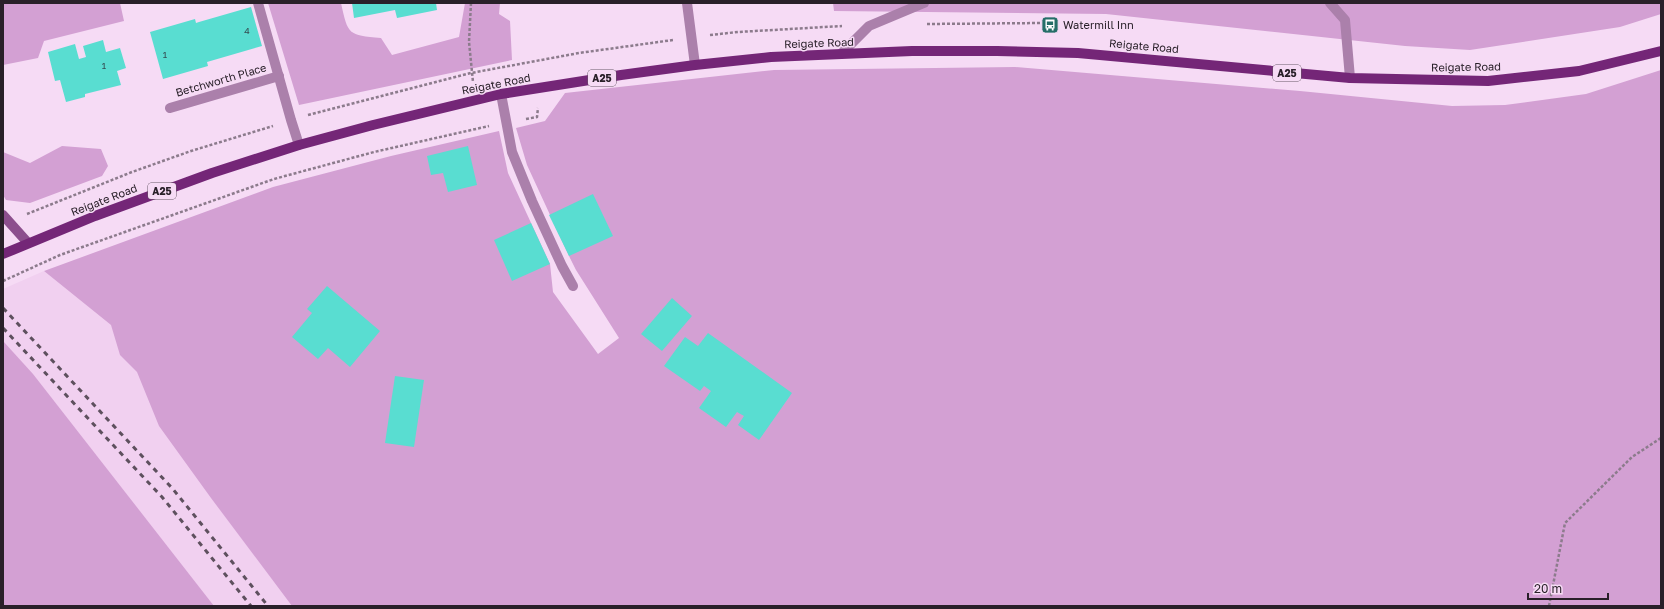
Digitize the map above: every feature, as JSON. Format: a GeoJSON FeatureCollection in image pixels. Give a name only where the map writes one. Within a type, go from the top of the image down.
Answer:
{"type":"FeatureCollection","features":[{"type":"Feature","properties":{"kind":"main road","name":"Reigate Road"},"geometry":{"type":"LineString","coordinates":[[3,254],[95,216],[192,180],[299,145],[373,125],[501,94],[695,65],[771,57],[912,51],[997,51],[1078,53],[1350,78],[1488,81],[1579,71],[1661,51]]}},
{"type":"Feature","properties":{"kind":"main road"},"geometry":{"type":"LineString","coordinates":[[6,218],[28,243]]}},
{"type":"Feature","properties":{"kind":"lane","name":"Betchworth Place"},"geometry":{"type":"LineString","coordinates":[[258,3],[299,145]]}},
{"type":"Feature","properties":{"kind":"lane"},"geometry":{"type":"LineString","coordinates":[[687,3],[695,65]]}},
{"type":"Feature","properties":{"kind":"lane"},"geometry":{"type":"LineString","coordinates":[[841,54],[869,26],[924,3]]}},
{"type":"Feature","properties":{"kind":"lane"},"geometry":{"type":"LineString","coordinates":[[1330,3],[1345,20],[1350,78]]}},
{"type":"Feature","properties":{"kind":"lane","name":"Betchworth Place"},"geometry":{"type":"LineString","coordinates":[[170,108],[279,76]]}},
{"type":"Feature","properties":{"kind":"lane"},"geometry":{"type":"LineString","coordinates":[[501,94],[515,159],[532,201],[562,266],[573,286]]}},
{"type":"Feature","properties":{"kind":"path"},"geometry":{"type":"LineString","coordinates":[[470,3],[469,42],[471,73],[476,100]]}},
{"type":"Feature","properties":{"kind":"path"},"geometry":{"type":"LineString","coordinates":[[920,24],[1043,23]]}},
{"type":"Feature","properties":{"kind":"path"},"geometry":{"type":"LineString","coordinates":[[6,218],[191,151],[291,120],[471,73],[579,53],[692,37],[746,31],[869,26]]}},
{"type":"Feature","properties":{"kind":"path"},"geometry":{"type":"LineString","coordinates":[[3,281],[60,255],[274,179],[374,152],[537,117],[540,88]]}},
{"type":"Feature","properties":{"kind":"path"},"geometry":{"type":"LineString","coordinates":[[1549,606],[1565,523],[1632,457],[1661,438]]}},
{"type":"Feature","properties":{"kind":"shaded area"},"geometry":{"type":"Polygon","coordinates":[[[3,3],[120,3],[124,21],[44,41],[38,58],[3,65],[3,3]]]}},
{"type":"Feature","properties":{"kind":"shaded area"},"geometry":{"type":"Polygon","coordinates":[[[268,3],[341,3],[346,22],[351,31],[362,36],[381,38],[392,55],[459,37],[465,3],[500,3],[499,14],[510,21],[512,60],[299,105],[268,3]]]}},
{"type":"Feature","properties":{"kind":"shaded area"},"geometry":{"type":"Polygon","coordinates":[[[833,3],[1661,3],[1661,14],[1620,27],[1470,50],[1405,46],[1106,14],[834,11],[833,3]]]}},
{"type":"Feature","properties":{"kind":"shaded area"},"geometry":{"type":"Polygon","coordinates":[[[1015,67],[1300,91],[1452,106],[1505,105],[1586,94],[1661,70],[1661,606],[292,606],[159,426],[137,372],[120,355],[111,325],[44,271],[273,187],[391,156],[499,131],[508,173],[550,264],[553,292],[598,354],[619,338],[576,270],[569,256],[527,165],[516,128],[545,121],[565,93],[774,70],[1015,67]]]}},
{"type":"Feature","properties":{"kind":"shaded area"},"geometry":{"type":"Polygon","coordinates":[[[62,146],[101,149],[108,166],[102,176],[30,203],[6,200],[3,195],[3,152],[30,163],[62,146]]]}},
{"type":"Feature","properties":{"kind":"shaded area"},"geometry":{"type":"Polygon","coordinates":[[[44,271],[111,325],[385,606],[138,606],[3,422],[3,289],[44,271]]]}},
{"type":"Feature","properties":{"kind":"shaded area"},"geometry":{"type":"Polygon","coordinates":[[[3,341],[33,374],[214,606],[3,606],[3,341]]]}},
{"type":"Feature","properties":{"kind":"building"},"geometry":{"type":"Polygon","coordinates":[[[352,3],[436,3],[437,10],[397,18],[395,10],[354,18],[352,3]]]}},
{"type":"Feature","properties":{"kind":"building"},"geometry":{"type":"Polygon","coordinates":[[[251,7],[262,46],[207,62],[208,66],[163,79],[150,32],[195,19],[196,23],[251,7]]]}},
{"type":"Feature","properties":{"kind":"building"},"geometry":{"type":"Polygon","coordinates":[[[103,40],[106,52],[120,48],[126,68],[117,71],[121,85],[85,94],[85,97],[66,102],[60,80],[55,81],[48,52],[75,44],[79,59],[86,57],[83,46],[103,40]]]}},
{"type":"Feature","properties":{"kind":"building"},"geometry":{"type":"Polygon","coordinates":[[[468,146],[477,185],[448,192],[443,173],[431,175],[427,156],[468,146]]]}},
{"type":"Feature","properties":{"kind":"building"},"geometry":{"type":"Polygon","coordinates":[[[593,194],[613,236],[569,256],[549,215],[593,194]]]}},
{"type":"Feature","properties":{"kind":"building"},"geometry":{"type":"Polygon","coordinates":[[[531,223],[550,264],[512,281],[494,240],[531,223]]]}},
{"type":"Feature","properties":{"kind":"building"},"geometry":{"type":"Polygon","coordinates":[[[327,286],[380,331],[350,367],[328,348],[318,359],[292,337],[312,313],[307,309],[327,286]]]}},
{"type":"Feature","properties":{"kind":"building"},"geometry":{"type":"Polygon","coordinates":[[[672,298],[692,316],[662,351],[641,334],[672,298]]]}},
{"type":"Feature","properties":{"kind":"building"},"geometry":{"type":"Polygon","coordinates":[[[708,333],[792,393],[759,440],[738,425],[744,416],[737,412],[726,427],[699,408],[711,391],[704,386],[700,391],[664,366],[685,337],[698,346],[708,333]]]}},
{"type":"Feature","properties":{"kind":"building"},"geometry":{"type":"Polygon","coordinates":[[[395,376],[424,380],[414,447],[385,443],[395,376]]]}},
{"type":"Feature","properties":{"kind":"railway"},"geometry":{"type":"LineString","coordinates":[[3,308],[172,488],[268,606]]}},
{"type":"Feature","properties":{"kind":"railway"},"geometry":{"type":"LineString","coordinates":[[3,328],[162,497],[251,606]]}},
{"type":"Feature","properties":{"kind":"place","name":"Watermill Inn"},"geometry":{"type":"Point","coordinates":[1050,25]}}]}
